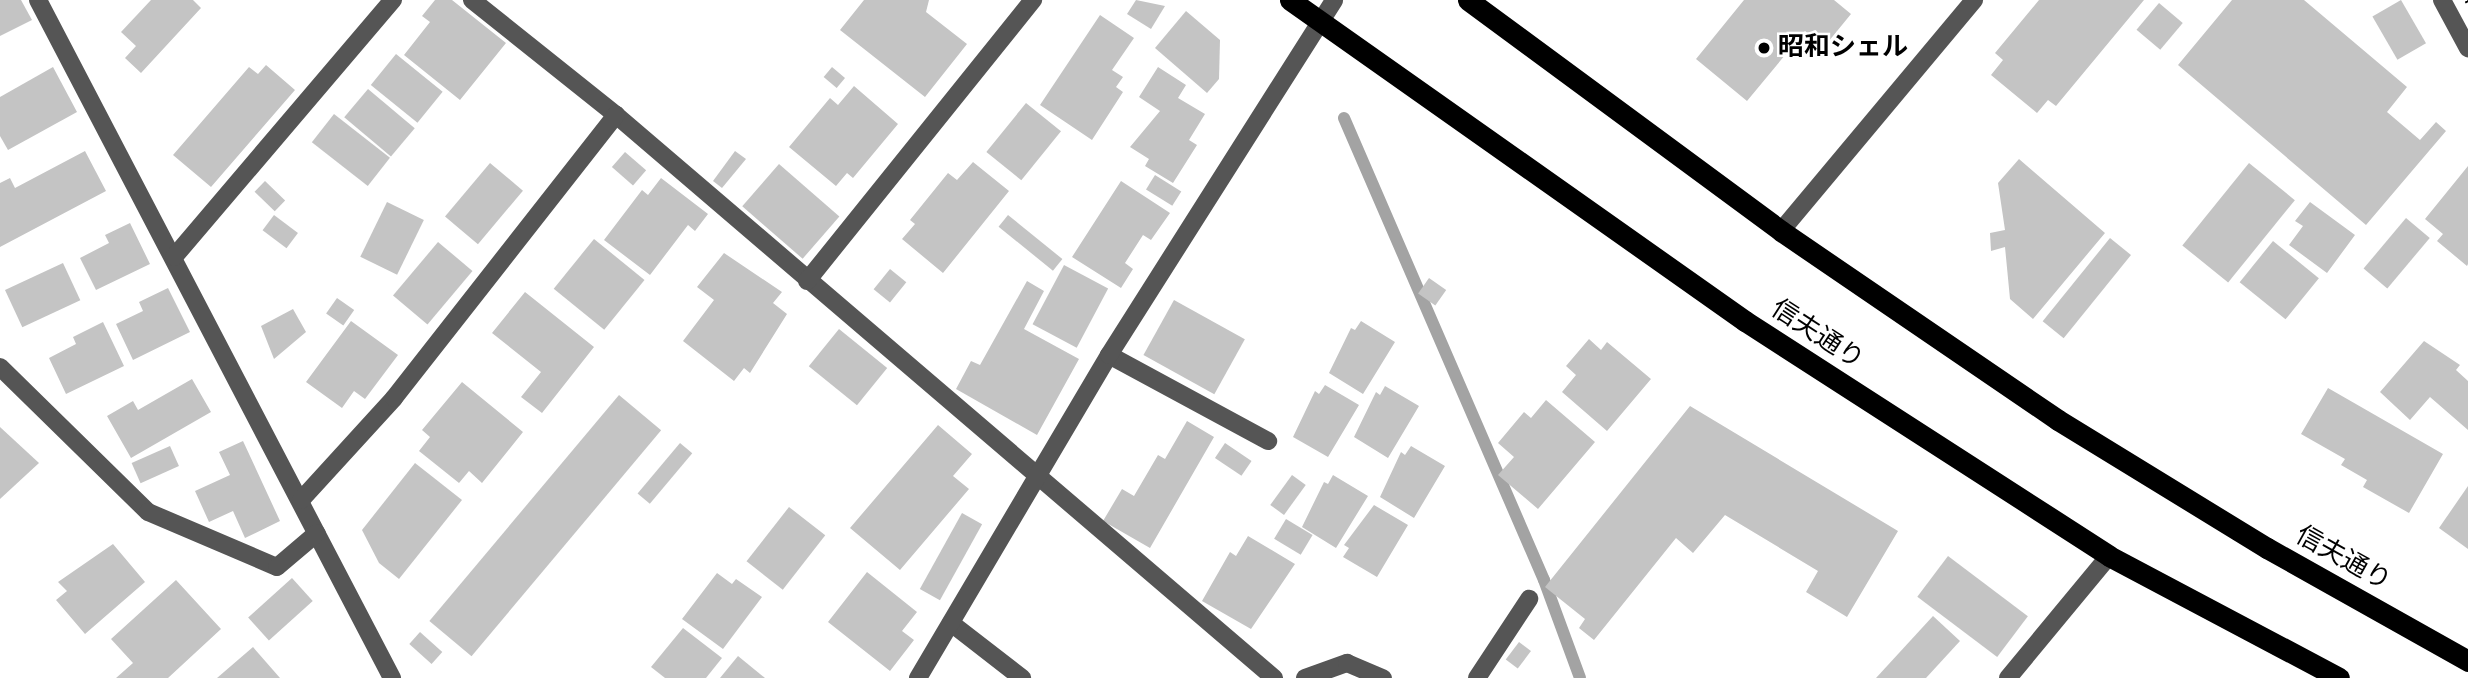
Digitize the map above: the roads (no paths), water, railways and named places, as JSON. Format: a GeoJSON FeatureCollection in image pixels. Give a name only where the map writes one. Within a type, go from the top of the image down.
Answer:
{"type":"FeatureCollection","features":[{"type":"Feature","properties":{"kind":"highway","name":"信夫通り"},"geometry":{"type":"LineString","coordinates":[[1290,0],[1745,321],[2109,555],[2339,678]]}},
{"type":"Feature","properties":{"kind":"highway","name":"信夫通り"},"geometry":{"type":"LineString","coordinates":[[1468,0],[1781,231],[2058,420],[2267,548],[2468,661]]}},
{"type":"Feature","properties":{"kind":"street"},"geometry":{"type":"LineString","coordinates":[[38,0],[392,678]]}},
{"type":"Feature","properties":{"kind":"street"},"geometry":{"type":"LineString","coordinates":[[174,257],[393,0]]}},
{"type":"Feature","properties":{"kind":"street"},"geometry":{"type":"LineString","coordinates":[[472,0],[615,115],[1034,478],[1275,678]]}},
{"type":"Feature","properties":{"kind":"street"},"geometry":{"type":"LineString","coordinates":[[807,281],[1033,0]]}},
{"type":"Feature","properties":{"kind":"street"},"geometry":{"type":"LineString","coordinates":[[918,678],[1109,355],[1334,0]]}},
{"type":"Feature","properties":{"kind":"street"},"geometry":{"type":"LineString","coordinates":[[1781,231],[1974,0]]}},
{"type":"Feature","properties":{"kind":"street"},"geometry":{"type":"LineString","coordinates":[[2442,0],[2468,48]]}},
{"type":"Feature","properties":{"kind":"street"},"geometry":{"type":"LineString","coordinates":[[300,500],[394,398],[615,115]]}},
{"type":"Feature","properties":{"kind":"street"},"geometry":{"type":"LineString","coordinates":[[1109,355],[1268,441]]}},
{"type":"Feature","properties":{"kind":"street"},"geometry":{"type":"LineString","coordinates":[[0,367],[148,512],[277,567],[317,533]]}},
{"type":"Feature","properties":{"kind":"street"},"geometry":{"type":"LineString","coordinates":[[2008,678],[2109,555]]}},
{"type":"Feature","properties":{"kind":"street"},"geometry":{"type":"LineString","coordinates":[[1477,678],[1529,599]]}},
{"type":"Feature","properties":{"kind":"street"},"geometry":{"type":"LineString","coordinates":[[951,624],[1022,678]]}},
{"type":"Feature","properties":{"kind":"street"},"geometry":{"type":"LineString","coordinates":[[1305,678],[1347,663],[1382,678]]}},
{"type":"Feature","properties":{"kind":"waterway"},"geometry":{"type":"LineString","coordinates":[[1344,118],[1544,580],[1580,678]]}},
{"type":"Feature","properties":{"kind":"place","name":"昭和シェル"},"geometry":{"type":"Point","coordinates":[1764,48]}}]}
